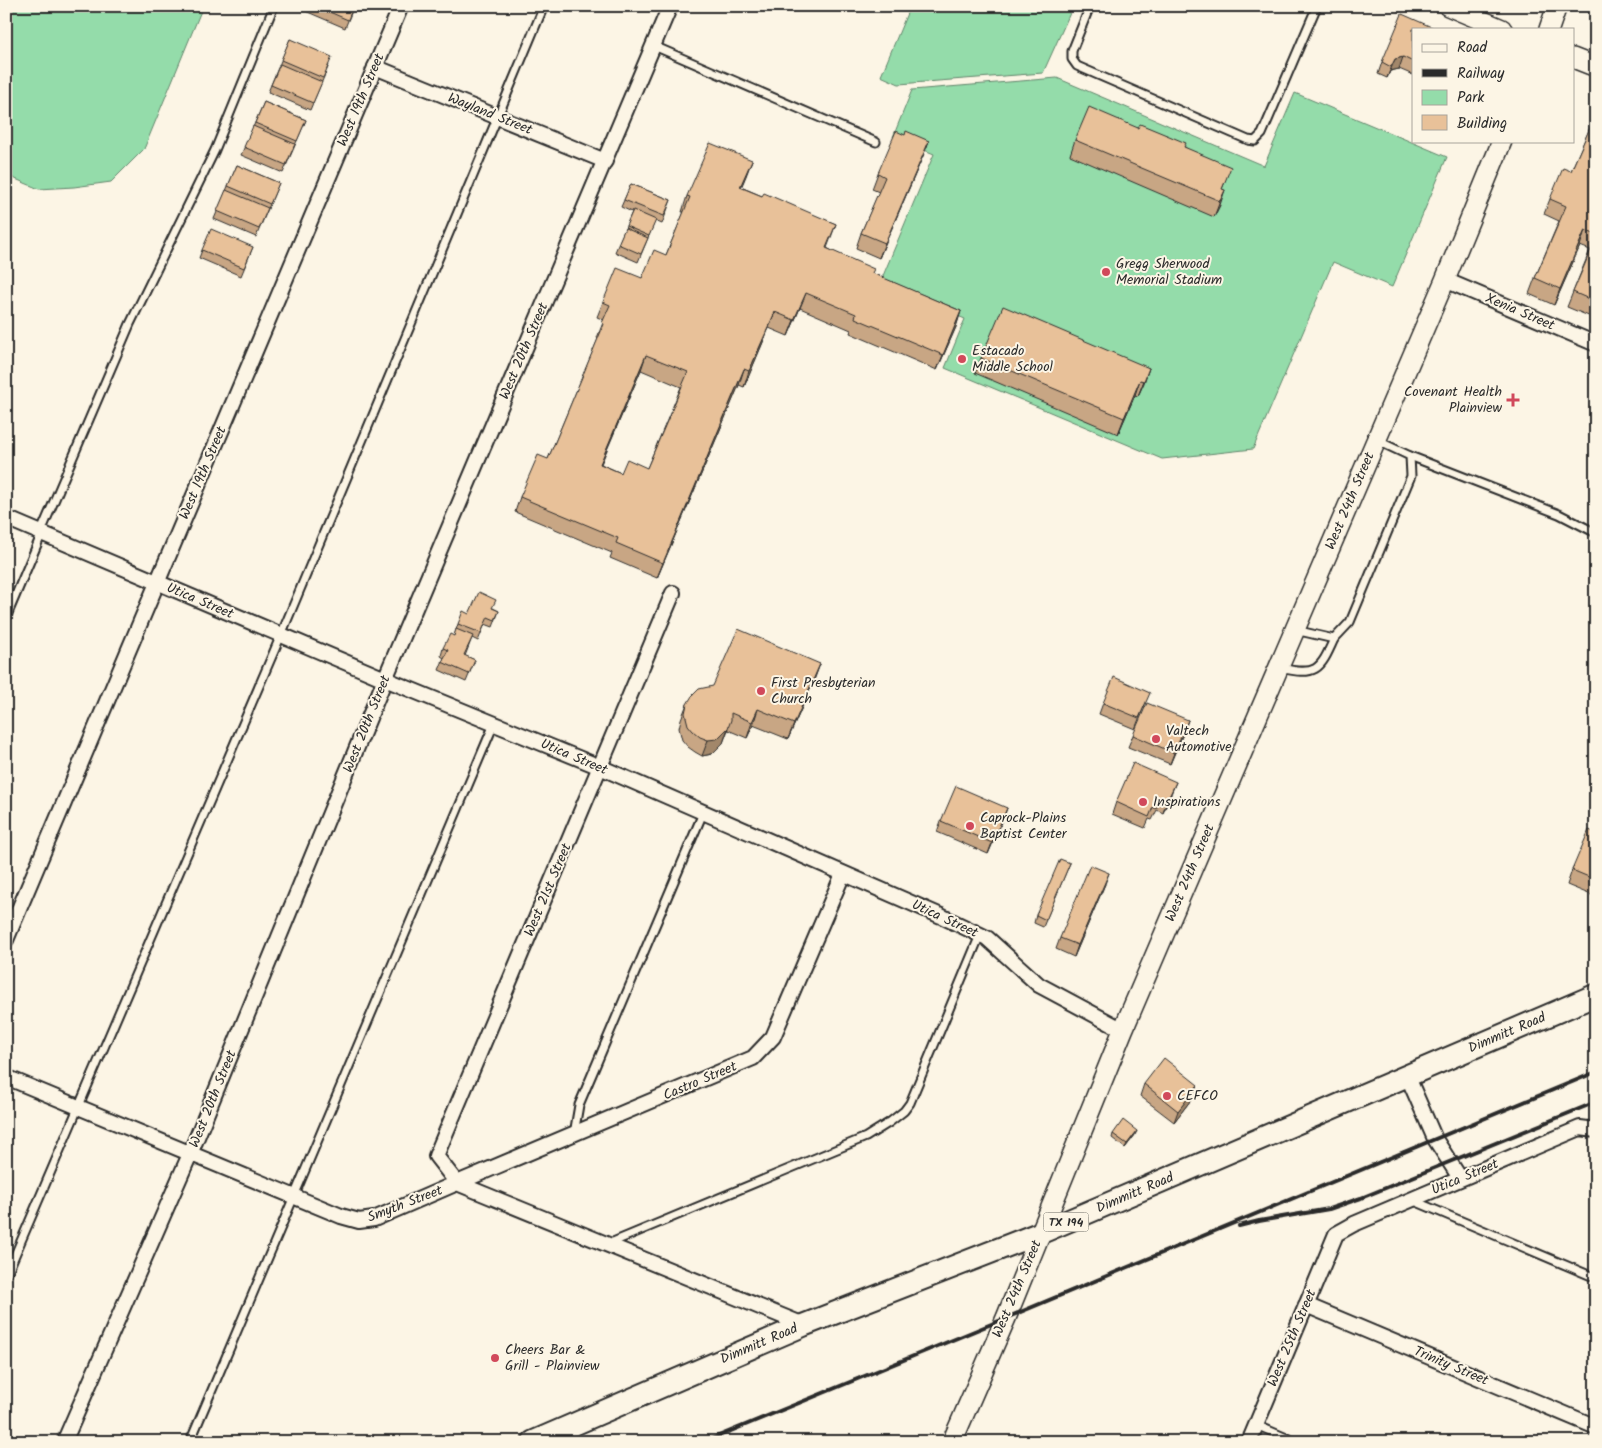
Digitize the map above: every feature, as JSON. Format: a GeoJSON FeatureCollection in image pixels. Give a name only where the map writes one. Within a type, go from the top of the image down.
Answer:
{"type":"FeatureCollection","features":[{"type":"Feature","properties":{"kind":"main road"},"geometry":{"type":"LineString","coordinates":[[1448,6],[1500,28]]}},
{"type":"Feature","properties":{"kind":"main road"},"geometry":{"type":"LineString","coordinates":[[1549,28],[1557,6]]}},
{"type":"Feature","properties":{"kind":"main road"},"geometry":{"type":"LineString","coordinates":[[1574,58],[1596,67]]}},
{"type":"Feature","properties":{"kind":"main road","name":"West 24th Street"},"geometry":{"type":"LineString","coordinates":[[952,1442],[1123,1030],[1445,280],[1502,142]]}},
{"type":"Feature","properties":{"kind":"main road","name":"Dimmitt Road"},"geometry":{"type":"LineString","coordinates":[[533,1442],[804,1325],[1040,1233],[1596,995]]}},
{"type":"Feature","properties":{"kind":"street","name":"West 19th Street"},"geometry":{"type":"LineString","coordinates":[[6,940],[401,6]]}},
{"type":"Feature","properties":{"kind":"street","name":"West 20th Street"},"geometry":{"type":"LineString","coordinates":[[64,1442],[190,1154],[385,679],[670,6]]}},
{"type":"Feature","properties":{"kind":"street","name":"Wayland Street"},"geometry":{"type":"LineString","coordinates":[[375,67],[605,162]]}},
{"type":"Feature","properties":{"kind":"street","name":"Xenia Street"},"geometry":{"type":"LineString","coordinates":[[1445,280],[1596,344]]}},
{"type":"Feature","properties":{"kind":"street","name":"Utica Street"},"geometry":{"type":"LineString","coordinates":[[6,518],[385,679],[600,767],[941,916],[987,938],[1039,985],[1123,1030]]}},
{"type":"Feature","properties":{"kind":"street","name":"West 21st Street"},"geometry":{"type":"LineString","coordinates":[[457,1183],[436,1156],[674,593]]}},
{"type":"Feature","properties":{"kind":"street","name":"Castro Street"},"geometry":{"type":"LineString","coordinates":[[457,1183],[753,1058],[773,1037],[843,874]]}},
{"type":"Feature","properties":{"kind":"street"},"geometry":{"type":"LineString","coordinates":[[1407,1075],[1435,1139],[1460,1178]]}},
{"type":"Feature","properties":{"kind":"street","name":"Smyth Street"},"geometry":{"type":"LineString","coordinates":[[6,1077],[341,1216],[359,1221],[374,1219],[457,1183],[804,1325]]}},
{"type":"Feature","properties":{"kind":"street","name":"Utica Street"},"geometry":{"type":"LineString","coordinates":[[1336,1234],[1354,1224],[1580,1128],[1596,1130]]}},
{"type":"Feature","properties":{"kind":"street","name":"West 25th Street"},"geometry":{"type":"LineString","coordinates":[[1249,1442],[1336,1234]]}},
{"type":"Feature","properties":{"kind":"street","name":"Trinity Street"},"geometry":{"type":"LineString","coordinates":[[1306,1305],[1596,1427]]}},
{"type":"Feature","properties":{"kind":"lane"},"geometry":{"type":"LineString","coordinates":[[6,618],[130,324],[215,150],[274,6]]}},
{"type":"Feature","properties":{"kind":"lane"},"geometry":{"type":"LineString","coordinates":[[6,1276],[281,635],[544,6]]}},
{"type":"Feature","properties":{"kind":"lane"},"geometry":{"type":"LineString","coordinates":[[1090,6],[1072,51],[1072,59],[1078,66],[1248,140],[1255,141],[1262,134],[1317,6]]}},
{"type":"Feature","properties":{"kind":"lane"},"geometry":{"type":"LineString","coordinates":[[654,46],[876,142]]}},
{"type":"Feature","properties":{"kind":"lane"},"geometry":{"type":"LineString","coordinates":[[1376,440],[1410,456],[1559,514],[1596,533]]}},
{"type":"Feature","properties":{"kind":"lane"},"geometry":{"type":"LineString","coordinates":[[1278,667],[1301,672],[1318,667],[1325,659],[1334,639],[1350,622],[1411,476],[1410,456]]}},
{"type":"Feature","properties":{"kind":"lane"},"geometry":{"type":"LineString","coordinates":[[1294,630],[1334,639]]}},
{"type":"Feature","properties":{"kind":"lane"},"geometry":{"type":"LineString","coordinates":[[190,1442],[494,724]]}},
{"type":"Feature","properties":{"kind":"lane"},"geometry":{"type":"LineString","coordinates":[[574,1134],[579,1105],[703,813]]}},
{"type":"Feature","properties":{"kind":"lane"},"geometry":{"type":"LineString","coordinates":[[608,1245],[866,1138],[904,1111],[910,1103],[980,935]]}},
{"type":"Feature","properties":{"kind":"lane"},"geometry":{"type":"LineString","coordinates":[[1412,1199],[1596,1278]]}},
{"type":"Feature","properties":{"kind":"lane"},"geometry":{"type":"LineString","coordinates":[[1256,1425],[1296,1442]]}},
{"type":"Feature","properties":{"kind":"green space"},"geometry":{"type":"Polygon","coordinates":[[[6,6],[203,6],[144,149],[111,182],[39,189],[6,175],[6,6]]]}},
{"type":"Feature","properties":{"kind":"green space"},"geometry":{"type":"Polygon","coordinates":[[[910,6],[1065,6],[1064,10],[1070,13],[1043,73],[899,84],[881,76],[910,6]]]}},
{"type":"Feature","properties":{"kind":"green space","name":"Gregg Sherwood Memorial Stadium"},"geometry":{"type":"Polygon","coordinates":[[[1057,78],[1264,166],[1295,93],[1447,157],[1392,287],[1333,262],[1253,449],[1162,459],[945,368],[965,319],[880,283],[934,154],[893,137],[912,90],[1057,78]]]}},
{"type":"Feature","properties":{"kind":"building"},"geometry":{"type":"Polygon","coordinates":[[[316,6],[353,6],[348,20],[316,6]]]}},
{"type":"Feature","properties":{"kind":"building"},"geometry":{"type":"Polygon","coordinates":[[[1402,14],[1434,28],[1412,28],[1412,62],[1403,57],[1395,59],[1391,67],[1382,62],[1402,14]]]}},
{"type":"Feature","properties":{"kind":"building"},"geometry":{"type":"Polygon","coordinates":[[[290,39],[332,57],[323,78],[281,60],[290,39]]]}},
{"type":"Feature","properties":{"kind":"building"},"geometry":{"type":"Polygon","coordinates":[[[280,64],[322,82],[313,103],[271,85],[280,64]]]}},
{"type":"Feature","properties":{"kind":"building"},"geometry":{"type":"Polygon","coordinates":[[[264,102],[306,120],[297,141],[255,123],[264,102]]]}},
{"type":"Feature","properties":{"kind":"building"},"geometry":{"type":"Polygon","coordinates":[[[1089,107],[1138,128],[1140,124],[1186,143],[1184,147],[1231,167],[1222,189],[1225,190],[1220,201],[1075,140],[1089,107]]]}},
{"type":"Feature","properties":{"kind":"building"},"geometry":{"type":"Polygon","coordinates":[[[1596,114],[1596,235],[1585,230],[1560,289],[1535,278],[1566,206],[1550,199],[1563,168],[1571,171],[1596,114]]]}},
{"type":"Feature","properties":{"kind":"building"},"geometry":{"type":"Polygon","coordinates":[[[253,126],[295,144],[286,165],[244,147],[253,126]]]}},
{"type":"Feature","properties":{"kind":"building"},"geometry":{"type":"Polygon","coordinates":[[[896,131],[905,135],[906,131],[929,141],[885,243],[861,233],[885,177],[878,173],[896,131]]]}},
{"type":"Feature","properties":{"kind":"building"},"geometry":{"type":"Polygon","coordinates":[[[710,143],[752,160],[740,187],[762,196],[764,193],[836,224],[826,248],[874,269],[872,273],[961,311],[943,355],[855,318],[856,314],[806,293],[794,320],[775,312],[749,371],[744,369],[663,563],[616,543],[618,538],[520,497],[538,455],[548,459],[604,324],[602,323],[610,305],[603,302],[617,268],[642,278],[654,250],[666,255],[690,197],[687,196],[710,143]],[[646,355],[600,464],[621,473],[627,459],[647,468],[688,372],[646,355]]]}},
{"type":"Feature","properties":{"kind":"building"},"geometry":{"type":"Polygon","coordinates":[[[237,165],[279,183],[270,204],[228,186],[237,165]]]}},
{"type":"Feature","properties":{"kind":"building"},"geometry":{"type":"Polygon","coordinates":[[[631,184],[671,200],[664,216],[624,200],[631,184]]]}},
{"type":"Feature","properties":{"kind":"building"},"geometry":{"type":"Polygon","coordinates":[[[226,190],[268,208],[259,229],[217,211],[226,190]]]}},
{"type":"Feature","properties":{"kind":"building"},"geometry":{"type":"Polygon","coordinates":[[[633,210],[656,220],[649,236],[626,226],[633,210]]]}},
{"type":"Feature","properties":{"kind":"building"},"geometry":{"type":"Polygon","coordinates":[[[625,228],[648,238],[641,254],[618,244],[625,228]]]}},
{"type":"Feature","properties":{"kind":"building"},"geometry":{"type":"Polygon","coordinates":[[[211,229],[253,247],[244,268],[202,250],[211,229]]]}},
{"type":"Feature","properties":{"kind":"building"},"geometry":{"type":"Polygon","coordinates":[[[1596,238],[1596,302],[1573,292],[1596,238]]]}},
{"type":"Feature","properties":{"kind":"building"},"geometry":{"type":"Polygon","coordinates":[[[1003,306],[1149,368],[1144,381],[1140,380],[1124,418],[981,358],[1003,306]]]}},
{"type":"Feature","properties":{"kind":"building"},"geometry":{"type":"Polygon","coordinates":[[[479,592],[496,600],[492,608],[499,611],[495,620],[488,617],[481,633],[458,624],[463,611],[469,614],[479,592]]]}},
{"type":"Feature","properties":{"kind":"building"},"geometry":{"type":"Polygon","coordinates":[[[456,629],[473,636],[464,655],[475,660],[469,674],[442,662],[448,650],[443,648],[450,634],[454,636],[456,629]]]}},
{"type":"Feature","properties":{"kind":"building","name":"First Presbyterian Church"},"geometry":{"type":"Polygon","coordinates":[[[738,629],[820,664],[794,724],[758,709],[752,722],[731,713],[728,728],[717,739],[708,740],[700,737],[688,725],[685,713],[687,704],[699,689],[713,686],[738,629]]]}},
{"type":"Feature","properties":{"kind":"building"},"geometry":{"type":"Polygon","coordinates":[[[1114,677],[1150,693],[1139,718],[1103,703],[1114,677]]]}},
{"type":"Feature","properties":{"kind":"building","name":"Valtech Automotive"},"geometry":{"type":"Polygon","coordinates":[[[1147,703],[1188,720],[1174,753],[1133,735],[1147,703]]]}},
{"type":"Feature","properties":{"kind":"building","name":"Inspirations"},"geometry":{"type":"Polygon","coordinates":[[[1133,763],[1176,782],[1167,801],[1161,798],[1156,809],[1153,807],[1149,817],[1116,802],[1133,763]]]}},
{"type":"Feature","properties":{"kind":"building","name":"Caprock-Plains Baptist Center"},"geometry":{"type":"Polygon","coordinates":[[[956,786],[1007,808],[992,843],[941,821],[956,786]]]}},
{"type":"Feature","properties":{"kind":"building"},"geometry":{"type":"Polygon","coordinates":[[[1589,830],[1596,833],[1596,880],[1572,870],[1589,830]]]}},
{"type":"Feature","properties":{"kind":"building"},"geometry":{"type":"Polygon","coordinates":[[[1060,859],[1070,863],[1046,920],[1036,915],[1060,859]]]}},
{"type":"Feature","properties":{"kind":"building"},"geometry":{"type":"Polygon","coordinates":[[[1090,865],[1109,873],[1078,945],[1060,938],[1090,865]]]}},
{"type":"Feature","properties":{"kind":"building"},"geometry":{"type":"Polygon","coordinates":[[[1164,1058],[1198,1085],[1178,1111],[1144,1084],[1164,1058]]]}},
{"type":"Feature","properties":{"kind":"building"},"geometry":{"type":"Polygon","coordinates":[[[1123,1120],[1137,1131],[1127,1144],[1113,1134],[1123,1120]]]}},
{"type":"Feature","properties":{"kind":"railway"},"geometry":{"type":"LineString","coordinates":[[704,1442],[1596,1072]]}},
{"type":"Feature","properties":{"kind":"railway"},"geometry":{"type":"LineString","coordinates":[[1239,1226],[1329,1209],[1361,1198],[1596,1102]]}},
{"type":"Feature","properties":{"kind":"place","name":"Gregg Sherwood Memorial Stadium"},"geometry":{"type":"Point","coordinates":[1106,272]}},
{"type":"Feature","properties":{"kind":"place","name":"Estacado Middle School"},"geometry":{"type":"Point","coordinates":[962,359]}},
{"type":"Feature","properties":{"kind":"place","name":"Covenant Health Plainview"},"geometry":{"type":"Point","coordinates":[1513,400]}},
{"type":"Feature","properties":{"kind":"place","name":"First Presbyterian Church"},"geometry":{"type":"Point","coordinates":[761,691]}},
{"type":"Feature","properties":{"kind":"place","name":"Valtech Automotive"},"geometry":{"type":"Point","coordinates":[1156,739]}},
{"type":"Feature","properties":{"kind":"place","name":"Inspirations"},"geometry":{"type":"Point","coordinates":[1143,802]}},
{"type":"Feature","properties":{"kind":"place","name":"Caprock-Plains Baptist Center"},"geometry":{"type":"Point","coordinates":[970,826]}},
{"type":"Feature","properties":{"kind":"place","name":"CEFCO"},"geometry":{"type":"Point","coordinates":[1167,1096]}},
{"type":"Feature","properties":{"kind":"place","name":"Cheers Bar & Grill - Plainview"},"geometry":{"type":"Point","coordinates":[495,1358]}}]}
